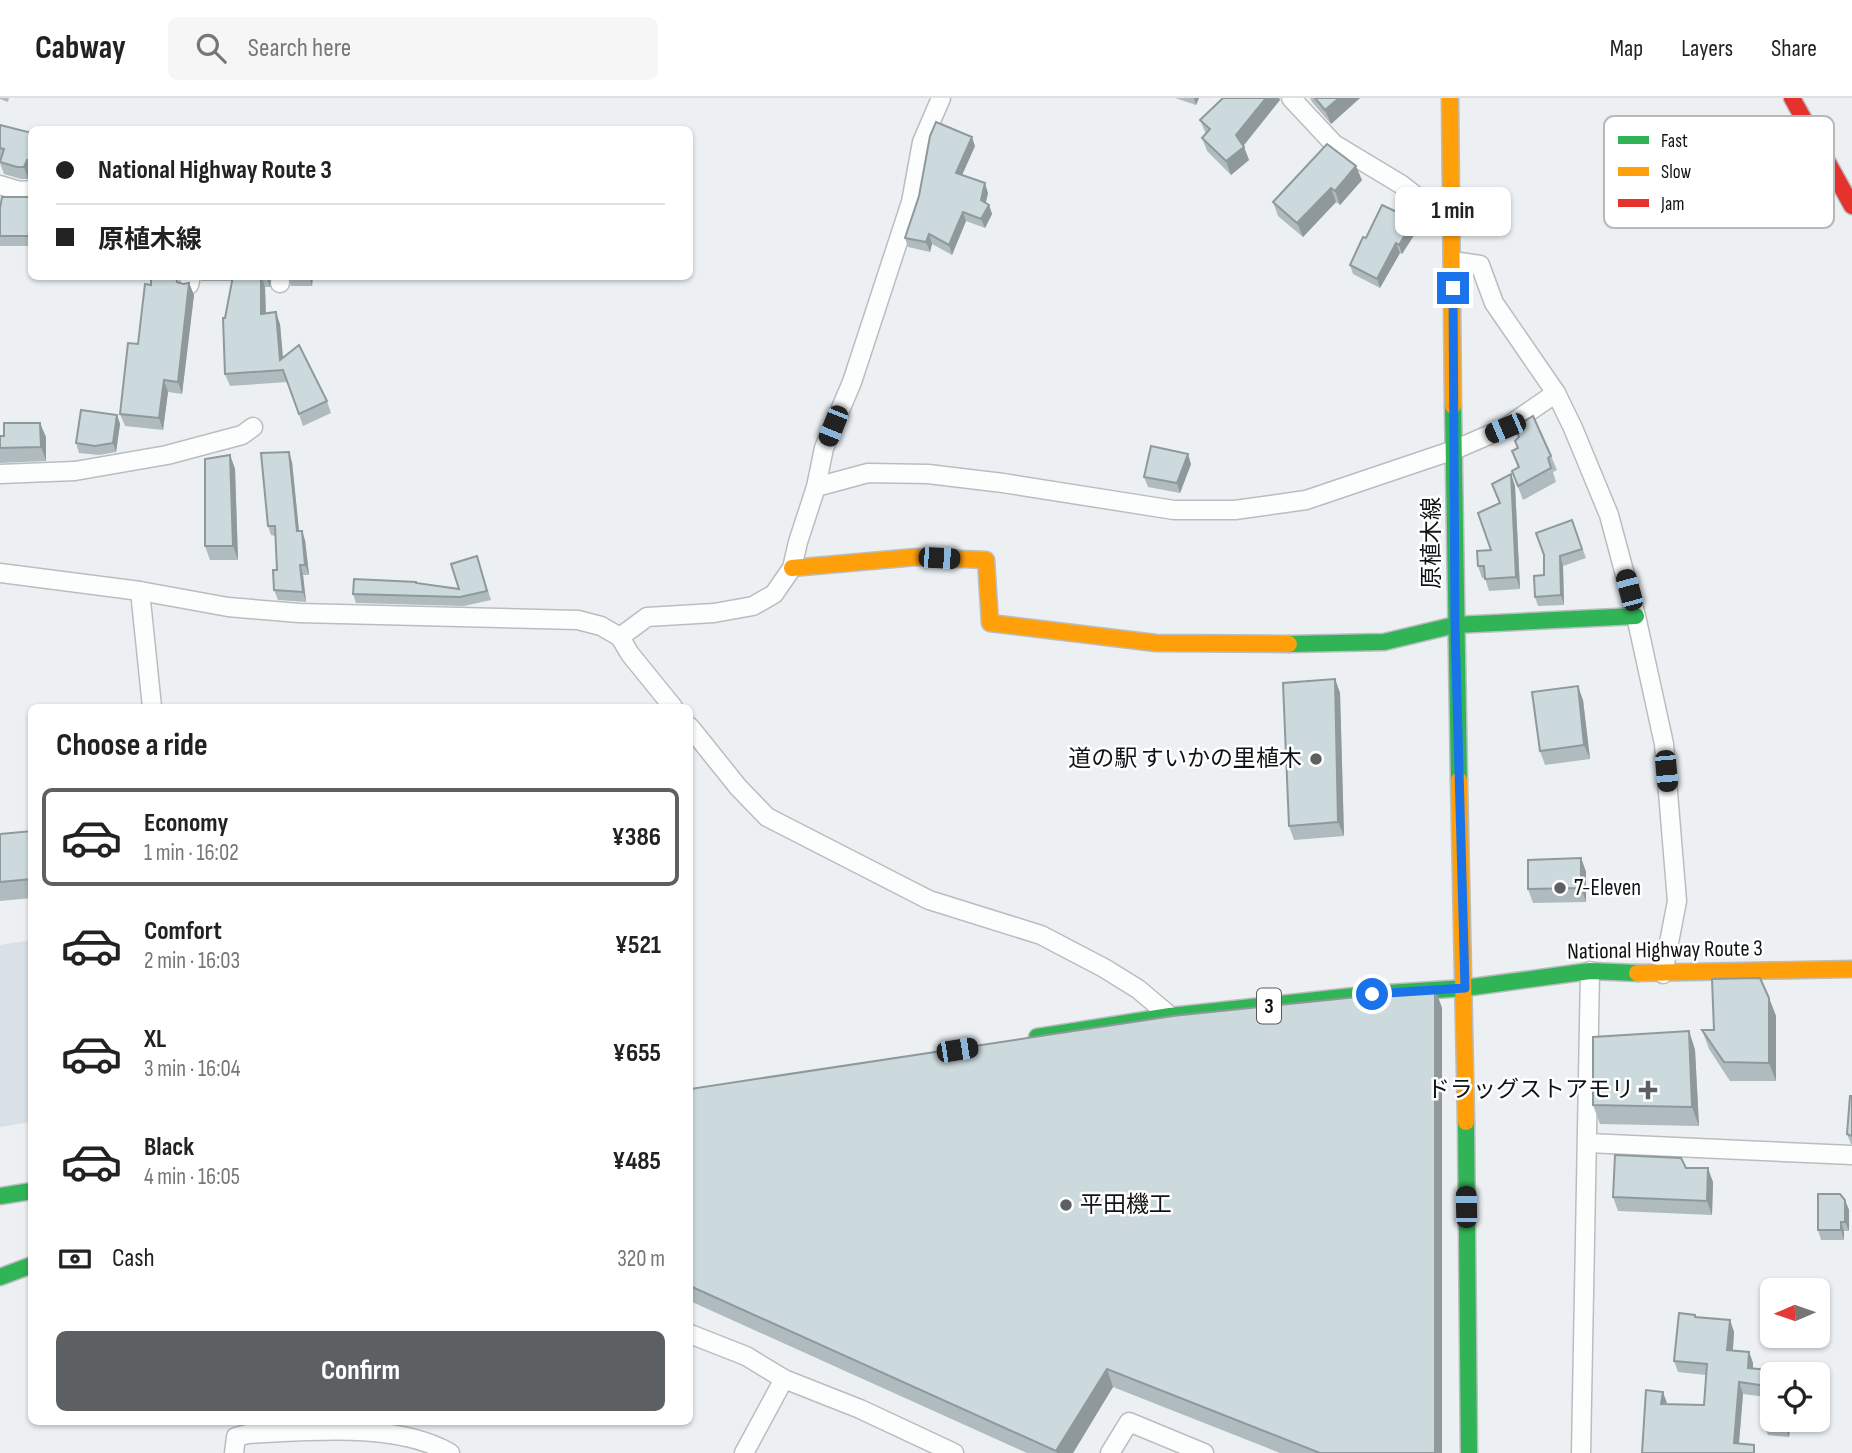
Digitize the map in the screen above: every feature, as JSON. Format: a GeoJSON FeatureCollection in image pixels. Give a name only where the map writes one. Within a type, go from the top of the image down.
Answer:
{"type":"FeatureCollection","features":[{"type":"Feature","properties":{"kind":"main road","name":"原植木線"},"geometry":{"type":"LineString","coordinates":[[1450,98],[1455,625],[1465,988],[1469,1453]]}},
{"type":"Feature","properties":{"kind":"main road"},"geometry":{"type":"LineString","coordinates":[[1792,98],[1803,116]]}},
{"type":"Feature","properties":{"kind":"main road"},"geometry":{"type":"LineString","coordinates":[[1834,172],[1852,206]]}},
{"type":"Feature","properties":{"kind":"main road"},"geometry":{"type":"LineString","coordinates":[[792,568],[916,557],[986,560],[990,623],[1156,643],[1384,642],[1455,625],[1636,616]]}},
{"type":"Feature","properties":{"kind":"main road","name":"National Highway Route 3"},"geometry":{"type":"LineString","coordinates":[[1019,1040],[1170,1016],[1372,994],[1465,988],[1590,971],[1663,974],[1852,969]]}},
{"type":"Feature","properties":{"kind":"main road"},"geometry":{"type":"LineString","coordinates":[[0,1196],[28,1192]]}},
{"type":"Feature","properties":{"kind":"main road"},"geometry":{"type":"LineString","coordinates":[[0,1277],[28,1266]]}},
{"type":"Feature","properties":{"kind":"street"},"geometry":{"type":"LineString","coordinates":[[621,637],[647,617],[714,613],[754,606],[774,594],[792,568],[816,487],[824,448],[860,356],[911,202],[922,142],[940,98]]}},
{"type":"Feature","properties":{"kind":"street"},"geometry":{"type":"LineString","coordinates":[[1291,98],[1334,144],[1402,185],[1451,223]]}},
{"type":"Feature","properties":{"kind":"street"},"geometry":{"type":"LineString","coordinates":[[0,186],[28,190]]}},
{"type":"Feature","properties":{"kind":"street"},"geometry":{"type":"LineString","coordinates":[[1453,261],[1480,265],[1494,303],[1556,393],[1609,515],[1636,616],[1664,744],[1677,901],[1663,974]]}},
{"type":"Feature","properties":{"kind":"street"},"geometry":{"type":"LineString","coordinates":[[816,487],[868,473],[928,474],[1003,482],[1174,510],[1235,510],[1306,500],[1454,450],[1505,428],[1556,393]]}},
{"type":"Feature","properties":{"kind":"street"},"geometry":{"type":"LineString","coordinates":[[0,474],[75,471],[167,455],[242,435],[253,426]]}},
{"type":"Feature","properties":{"kind":"street"},"geometry":{"type":"LineString","coordinates":[[0,573],[228,607],[299,613],[578,620],[601,626],[621,637],[629,654],[671,704]]}},
{"type":"Feature","properties":{"kind":"street"},"geometry":{"type":"LineString","coordinates":[[140,592],[152,704]]}},
{"type":"Feature","properties":{"kind":"street"},"geometry":{"type":"LineString","coordinates":[[693,731],[738,787],[767,817],[929,900],[1041,935],[1138,989],[1170,1016]]}},
{"type":"Feature","properties":{"kind":"street"},"geometry":{"type":"LineString","coordinates":[[1581,1453],[1590,971]]}},
{"type":"Feature","properties":{"kind":"street"},"geometry":{"type":"LineString","coordinates":[[1588,1143],[1852,1155]]}},
{"type":"Feature","properties":{"kind":"street"},"geometry":{"type":"LineString","coordinates":[[693,1335],[746,1356],[784,1378],[860,1409],[954,1453]]}},
{"type":"Feature","properties":{"kind":"street"},"geometry":{"type":"LineString","coordinates":[[744,1453],[784,1378]]}},
{"type":"Feature","properties":{"kind":"street"},"geometry":{"type":"LineString","coordinates":[[1110,1453],[1129,1422],[1204,1453]]}},
{"type":"Feature","properties":{"kind":"street"},"geometry":{"type":"LineString","coordinates":[[234,1453],[236,1437],[248,1434],[330,1431],[412,1436],[450,1453]]}},
{"type":"Feature","properties":{"kind":"shaded area"},"geometry":{"type":"Polygon","coordinates":[[[28,940],[28,1122],[0,1127],[0,945],[28,940]]]}},
{"type":"Feature","properties":{"kind":"building"},"geometry":{"type":"Polygon","coordinates":[[[1223,98],[1266,98],[1236,135],[1244,147],[1226,161],[1202,138],[1210,129],[1200,120],[1223,98]]]}},
{"type":"Feature","properties":{"kind":"building"},"geometry":{"type":"Polygon","coordinates":[[[1315,98],[1339,98],[1325,110],[1315,98]]]}},
{"type":"Feature","properties":{"kind":"building"},"geometry":{"type":"Polygon","coordinates":[[[936,122],[972,137],[956,173],[985,183],[981,200],[989,205],[981,219],[963,212],[949,245],[929,234],[926,242],[905,238],[919,196],[930,136],[936,122]]]}},
{"type":"Feature","properties":{"kind":"building"},"geometry":{"type":"Polygon","coordinates":[[[0,125],[28,132],[28,160],[24,167],[0,162],[4,149],[0,148],[0,125]]]}},
{"type":"Feature","properties":{"kind":"building"},"geometry":{"type":"Polygon","coordinates":[[[1327,144],[1356,166],[1335,191],[1331,188],[1297,223],[1273,202],[1327,144]]]}},
{"type":"Feature","properties":{"kind":"building"},"geometry":{"type":"Polygon","coordinates":[[[2,197],[28,197],[28,236],[0,236],[2,197]]]}},
{"type":"Feature","properties":{"kind":"building"},"geometry":{"type":"Polygon","coordinates":[[[1382,205],[1414,220],[1399,245],[1396,243],[1377,279],[1350,265],[1382,205]]]}},
{"type":"Feature","properties":{"kind":"building"},"geometry":{"type":"Polygon","coordinates":[[[151,280],[189,283],[178,382],[164,380],[159,418],[120,414],[128,343],[138,344],[145,284],[151,285],[151,280]]]}},
{"type":"Feature","properties":{"kind":"building"},"geometry":{"type":"Polygon","coordinates":[[[232,280],[261,280],[261,314],[276,312],[280,360],[299,345],[327,401],[299,414],[283,370],[225,374],[225,318],[232,280]]]}},
{"type":"Feature","properties":{"kind":"building"},"geometry":{"type":"Polygon","coordinates":[[[81,410],[117,415],[113,443],[95,446],[76,443],[81,410]]]}},
{"type":"Feature","properties":{"kind":"building"},"geometry":{"type":"Polygon","coordinates":[[[1533,416],[1551,456],[1548,458],[1551,468],[1518,486],[1512,471],[1519,467],[1512,451],[1518,448],[1515,441],[1519,437],[1515,427],[1533,416]]]}},
{"type":"Feature","properties":{"kind":"building"},"geometry":{"type":"Polygon","coordinates":[[[4,423],[40,423],[41,447],[0,448],[4,423]]]}},
{"type":"Feature","properties":{"kind":"building"},"geometry":{"type":"Polygon","coordinates":[[[1151,446],[1188,454],[1177,483],[1144,477],[1151,446]]]}},
{"type":"Feature","properties":{"kind":"building"},"geometry":{"type":"Polygon","coordinates":[[[289,452],[297,531],[302,531],[305,565],[300,565],[303,592],[274,590],[273,570],[277,570],[275,526],[268,526],[261,453],[289,452]]]}},
{"type":"Feature","properties":{"kind":"building"},"geometry":{"type":"Polygon","coordinates":[[[230,455],[233,546],[205,546],[205,459],[230,455]]]}},
{"type":"Feature","properties":{"kind":"building"},"geometry":{"type":"Polygon","coordinates":[[[1511,474],[1516,577],[1485,579],[1484,566],[1478,566],[1477,551],[1491,550],[1478,513],[1500,503],[1492,484],[1511,474]]]}},
{"type":"Feature","properties":{"kind":"building"},"geometry":{"type":"Polygon","coordinates":[[[1572,520],[1582,549],[1560,556],[1561,595],[1535,597],[1534,576],[1544,575],[1544,555],[1536,533],[1572,520]]]}},
{"type":"Feature","properties":{"kind":"building"},"geometry":{"type":"Polygon","coordinates":[[[477,556],[487,591],[460,597],[353,594],[354,579],[416,582],[459,589],[451,564],[477,556]]]}},
{"type":"Feature","properties":{"kind":"building","name":"道の駅 すいかの里植木"},"geometry":{"type":"Polygon","coordinates":[[[1335,679],[1338,822],[1289,826],[1283,683],[1335,679]]]}},
{"type":"Feature","properties":{"kind":"building"},"geometry":{"type":"Polygon","coordinates":[[[1578,686],[1584,745],[1540,751],[1532,692],[1578,686]]]}},
{"type":"Feature","properties":{"kind":"building"},"geometry":{"type":"Polygon","coordinates":[[[28,831],[28,879],[0,882],[0,834],[28,831]]]}},
{"type":"Feature","properties":{"kind":"building"},"geometry":{"type":"Polygon","coordinates":[[[1581,858],[1581,888],[1528,889],[1528,860],[1581,858]]]}},
{"type":"Feature","properties":{"kind":"building"},"geometry":{"type":"Polygon","coordinates":[[[1760,978],[1769,998],[1769,1063],[1724,1062],[1702,1030],[1714,1030],[1712,979],[1760,978]]]}},
{"type":"Feature","properties":{"kind":"building","name":"平田機工"},"geometry":{"type":"Polygon","coordinates":[[[1435,989],[1435,1453],[1320,1453],[1107,1369],[1056,1451],[693,1287],[693,1089],[1173,1016],[1435,989]]]}},
{"type":"Feature","properties":{"kind":"building","name":"ドラッグストアモリ"},"geometry":{"type":"Polygon","coordinates":[[[1689,1031],[1692,1107],[1593,1105],[1593,1037],[1689,1031]]]}},
{"type":"Feature","properties":{"kind":"building"},"geometry":{"type":"Polygon","coordinates":[[[1852,1096],[1852,1136],[1847,1134],[1852,1096]]]}},
{"type":"Feature","properties":{"kind":"building"},"geometry":{"type":"Polygon","coordinates":[[[1615,1155],[1681,1158],[1686,1168],[1708,1168],[1707,1201],[1613,1197],[1615,1155]]]}},
{"type":"Feature","properties":{"kind":"building"},"geometry":{"type":"Polygon","coordinates":[[[1818,1194],[1840,1194],[1845,1200],[1845,1222],[1841,1222],[1841,1230],[1818,1230],[1818,1194]]]}},
{"type":"Feature","properties":{"kind":"building"},"geometry":{"type":"Polygon","coordinates":[[[1679,1313],[1730,1320],[1727,1350],[1749,1352],[1748,1368],[1760,1369],[1760,1385],[1739,1382],[1734,1443],[1754,1445],[1754,1453],[1642,1453],[1646,1390],[1663,1392],[1661,1404],[1704,1405],[1707,1364],[1674,1361],[1679,1313]]]}},
{"type":"Feature","properties":{"kind":"traffic: fast"},"geometry":{"type":"LineString","coordinates":[[1453,406],[1459,780]]}},
{"type":"Feature","properties":{"kind":"traffic: fast"},"geometry":{"type":"LineString","coordinates":[[1289,644],[1384,642],[1455,625],[1636,616]]}},
{"type":"Feature","properties":{"kind":"traffic: fast"},"geometry":{"type":"LineString","coordinates":[[1037,1037],[1170,1016],[1372,994],[1465,988],[1590,971],[1637,973]]}},
{"type":"Feature","properties":{"kind":"traffic: fast"},"geometry":{"type":"LineString","coordinates":[[1466,1122],[1469,1453]]}},
{"type":"Feature","properties":{"kind":"traffic: fast"},"geometry":{"type":"LineString","coordinates":[[0,1196],[28,1192]]}},
{"type":"Feature","properties":{"kind":"traffic: fast"},"geometry":{"type":"LineString","coordinates":[[0,1277],[28,1266]]}},
{"type":"Feature","properties":{"kind":"traffic: slow"},"geometry":{"type":"LineString","coordinates":[[1450,98],[1453,406]]}},
{"type":"Feature","properties":{"kind":"traffic: slow"},"geometry":{"type":"LineString","coordinates":[[792,568],[916,557],[986,560],[990,623],[1156,643],[1289,644]]}},
{"type":"Feature","properties":{"kind":"traffic: slow"},"geometry":{"type":"LineString","coordinates":[[1459,780],[1466,1122]]}},
{"type":"Feature","properties":{"kind":"traffic: slow"},"geometry":{"type":"LineString","coordinates":[[1637,973],[1852,969]]}},
{"type":"Feature","properties":{"kind":"traffic: jam"},"geometry":{"type":"LineString","coordinates":[[1792,98],[1802,116]]}},
{"type":"Feature","properties":{"kind":"traffic: jam"},"geometry":{"type":"LineString","coordinates":[[1834,174],[1852,206]]}},
{"type":"Feature","properties":{"kind":"place","name":"道の駅 すいかの里植木"},"geometry":{"type":"Point","coordinates":[1316,759]}},
{"type":"Feature","properties":{"kind":"place","name":"7-Eleven"},"geometry":{"type":"Point","coordinates":[1560,888]}},
{"type":"Feature","properties":{"kind":"place","name":"ドラッグストアモリ"},"geometry":{"type":"Point","coordinates":[1648,1090]}},
{"type":"Feature","properties":{"kind":"place","name":"平田機工"},"geometry":{"type":"Point","coordinates":[1066,1205]}},
{"type":"Feature","properties":{"kind":"route"},"geometry":{"type":"LineString","coordinates":[[1372,994],[1465,988],[1455,625],[1453,288]]}}]}
